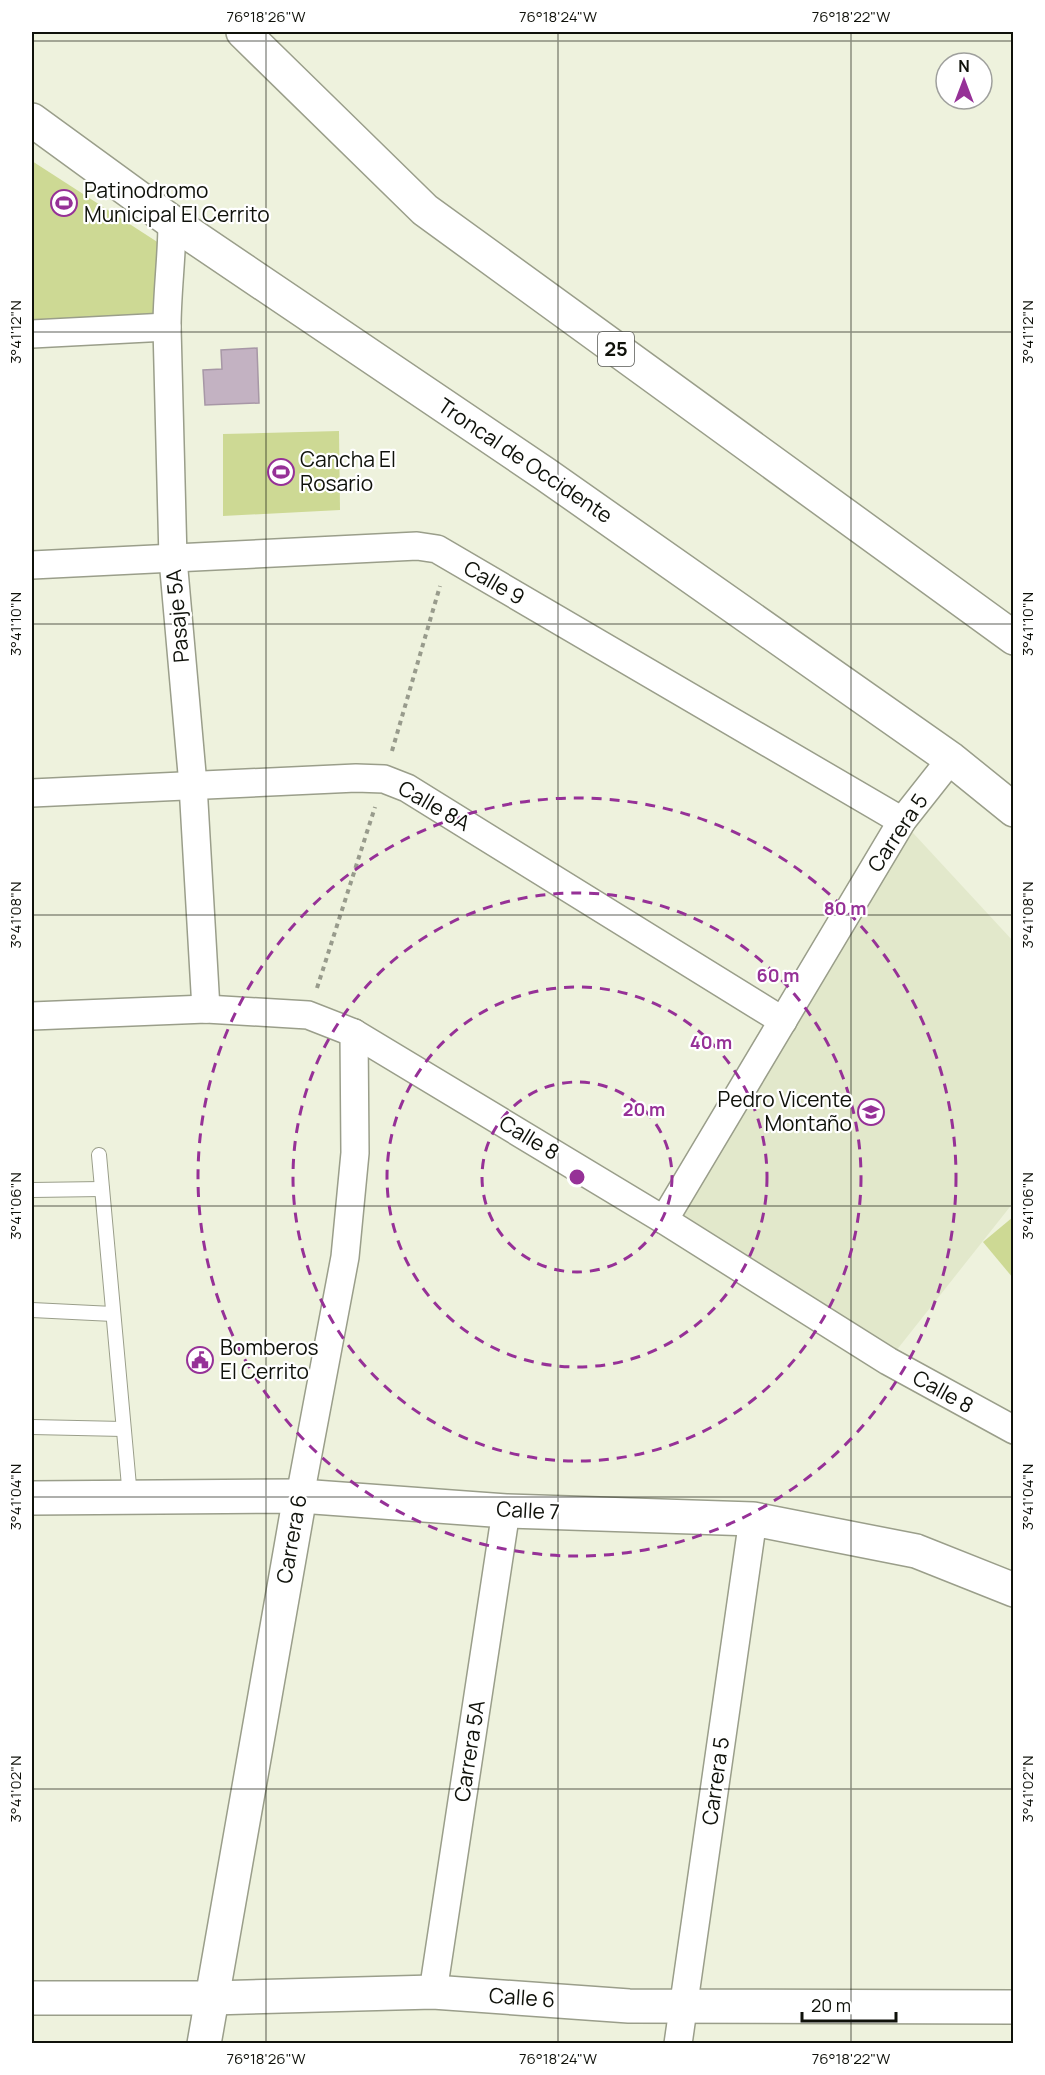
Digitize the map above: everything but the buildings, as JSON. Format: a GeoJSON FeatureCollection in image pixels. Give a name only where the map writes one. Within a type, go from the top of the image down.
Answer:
{"type":"FeatureCollection","features":[{"type":"Feature","properties":{"kind":"main road","name":"25"},"geometry":{"type":"LineString","coordinates":[[243,32],[425,210],[1014,638]]}},
{"type":"Feature","properties":{"kind":"main road","name":"Troncal de Occidente"},"geometry":{"type":"LineString","coordinates":[[32,120],[172,222],[545,474],[951,759],[1014,810]]}},
{"type":"Feature","properties":{"kind":"main road","name":"Calle 7"},"geometry":{"type":"LineString","coordinates":[[32,1498],[300,1496],[506,1511],[753,1519],[916,1551],[1014,1590]]}},
{"type":"Feature","properties":{"kind":"main road","name":"Carrera 6"},"geometry":{"type":"LineString","coordinates":[[204,2043],[300,1496]]}},
{"type":"Feature","properties":{"kind":"main road","name":"Calle 6"},"geometry":{"type":"LineString","coordinates":[[32,1998],[212,1998],[433,1992],[629,2006],[1014,2007]]}},
{"type":"Feature","properties":{"kind":"street","name":"Pasaje 5A"},"geometry":{"type":"LineString","coordinates":[[172,222],[167,327],[173,559],[193,785],[206,1009]]}},
{"type":"Feature","properties":{"kind":"street"},"geometry":{"type":"LineString","coordinates":[[32,334],[167,327]]}},
{"type":"Feature","properties":{"kind":"street","name":"Calle 9"},"geometry":{"type":"LineString","coordinates":[[32,565],[417,546],[437,549],[902,821]]}},
{"type":"Feature","properties":{"kind":"street","name":"Carrera 5"},"geometry":{"type":"LineString","coordinates":[[664,1220],[902,821],[951,759]]}},
{"type":"Feature","properties":{"kind":"street","name":"Calle 8A"},"geometry":{"type":"LineString","coordinates":[[32,794],[356,778],[384,779],[407,788],[783,1020]]}},
{"type":"Feature","properties":{"kind":"street","name":"Calle 8"},"geometry":{"type":"LineString","coordinates":[[32,1016],[206,1009],[308,1015],[354,1033],[664,1220],[888,1361],[1014,1430]]}},
{"type":"Feature","properties":{"kind":"street","name":"Carrera 6"},"geometry":{"type":"LineString","coordinates":[[300,1496],[345,1257],[355,1153],[354,1033]]}},
{"type":"Feature","properties":{"kind":"street","name":"Carrera 5A"},"geometry":{"type":"LineString","coordinates":[[433,1992],[506,1511]]}},
{"type":"Feature","properties":{"kind":"street","name":"Carrera 5"},"geometry":{"type":"LineString","coordinates":[[678,2043],[753,1519]]}},
{"type":"Feature","properties":{"kind":"lane"},"geometry":{"type":"LineString","coordinates":[[99,1155],[130,1497]]}},
{"type":"Feature","properties":{"kind":"lane"},"geometry":{"type":"LineString","coordinates":[[32,1190],[102,1189]]}},
{"type":"Feature","properties":{"kind":"lane"},"geometry":{"type":"LineString","coordinates":[[32,1310],[113,1314]]}},
{"type":"Feature","properties":{"kind":"lane"},"geometry":{"type":"LineString","coordinates":[[32,1427],[123,1429]]}},
{"type":"Feature","properties":{"kind":"path"},"geometry":{"type":"LineString","coordinates":[[308,1015],[384,779],[448,556]]}},
{"type":"Feature","properties":{"kind":"shaded area","name":"Pedro Vicente Montaño"},"geometry":{"type":"Polygon","coordinates":[[[902,821],[1013,941],[1013,1203],[888,1361],[664,1220],[902,821]]]}},
{"type":"Feature","properties":{"kind":"green space","name":"Patinodromo Municipal El Cerrito"},"geometry":{"type":"Polygon","coordinates":[[[32,161],[162,245],[164,325],[32,329],[32,161]]]}},
{"type":"Feature","properties":{"kind":"green space","name":"Cancha El Rosario"},"geometry":{"type":"Polygon","coordinates":[[[339,431],[340,510],[223,516],[223,434],[339,431]]]}},
{"type":"Feature","properties":{"kind":"green space"},"geometry":{"type":"Polygon","coordinates":[[[1013,1217],[1013,1278],[983,1242],[1013,1217]]]}},
{"type":"Feature","properties":{"kind":"place","name":"Patinodromo Municipal El Cerrito"},"geometry":{"type":"Point","coordinates":[64,203]}},
{"type":"Feature","properties":{"kind":"place","name":"Cancha El Rosario"},"geometry":{"type":"Point","coordinates":[281,472]}},
{"type":"Feature","properties":{"kind":"place","name":"Pedro Vicente Montaño"},"geometry":{"type":"Point","coordinates":[871,1112]}},
{"type":"Feature","properties":{"kind":"place","name":"Bomberos El Cerrito"},"geometry":{"type":"Point","coordinates":[200,1360]}}]}
